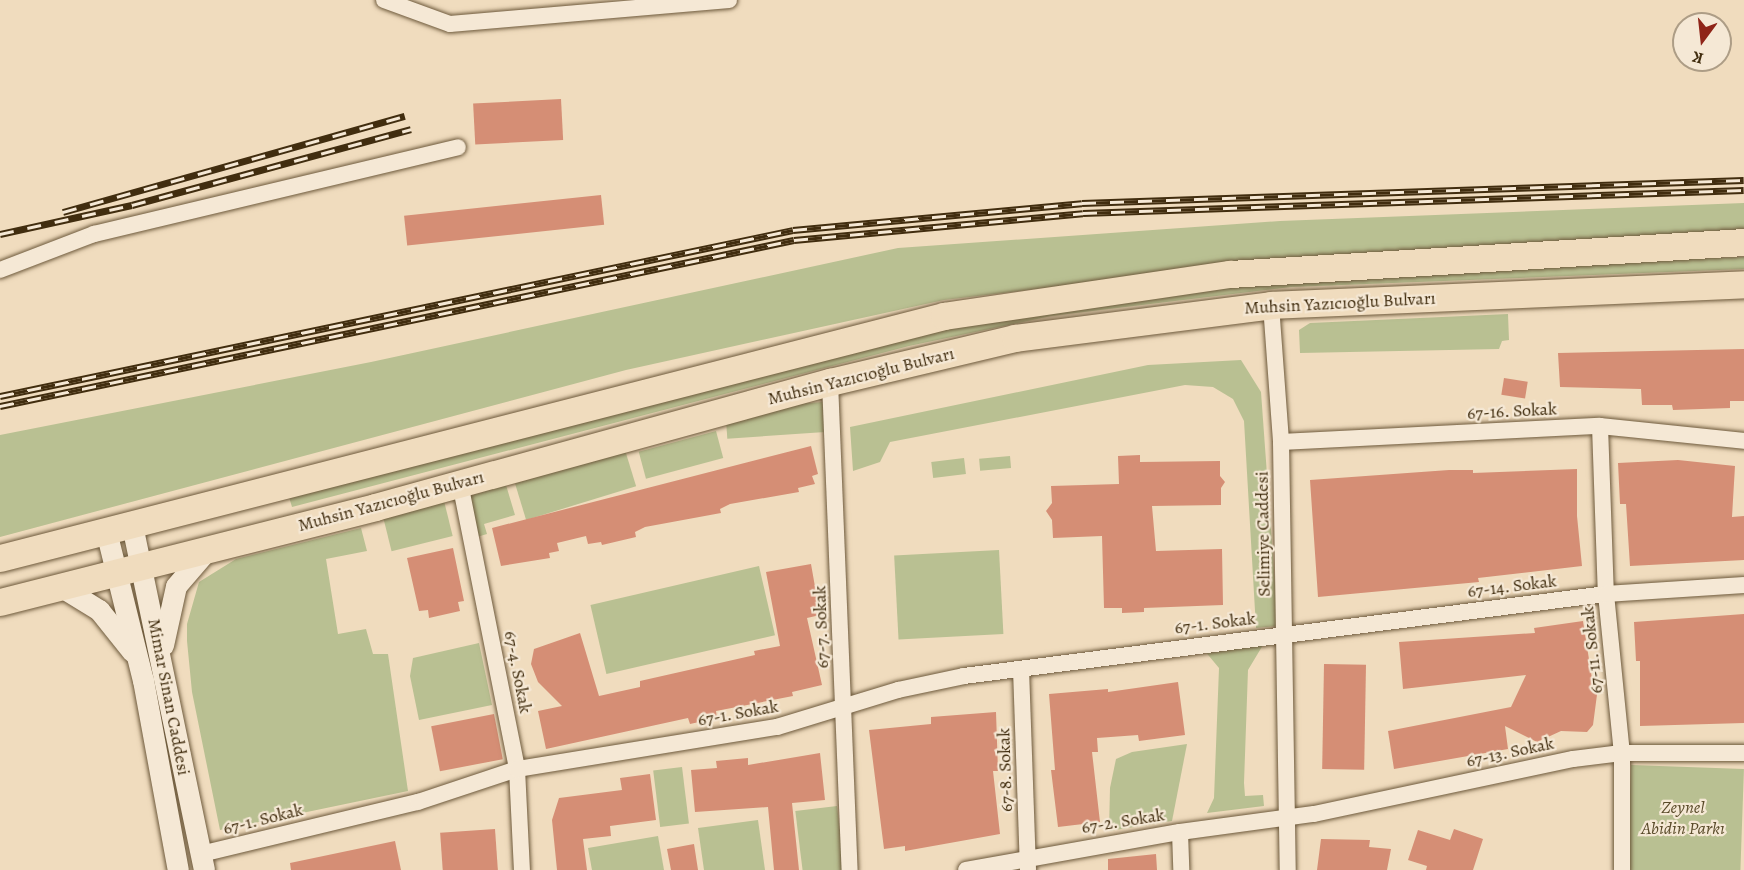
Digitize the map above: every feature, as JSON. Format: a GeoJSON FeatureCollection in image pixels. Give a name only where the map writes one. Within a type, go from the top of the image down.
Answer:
{"type":"FeatureCollection","features":[{"type":"Feature","properties":{"kind":"main road","name":"Muhsin Yazıcıoğlu Bulvarı"},"geometry":{"type":"LineString","coordinates":[[0,558],[944,316],[1230,274],[1744,242]]}},
{"type":"Feature","properties":{"kind":"main road","name":"Muhsin Yazıcıoğlu Bulvarı"},"geometry":{"type":"LineString","coordinates":[[0,602],[206,551],[830,382],[1015,338],[1271,305],[1744,284]]}},
{"type":"Feature","properties":{"kind":"street"},"geometry":{"type":"LineString","coordinates":[[384,0],[450,24],[729,0]]}},
{"type":"Feature","properties":{"kind":"street"},"geometry":{"type":"LineString","coordinates":[[0,270],[94,234],[458,147]]}},
{"type":"Feature","properties":{"kind":"street","name":"Selimiye Caddesi"},"geometry":{"type":"LineString","coordinates":[[1271,305],[1281,442],[1288,870]]}},
{"type":"Feature","properties":{"kind":"street","name":"67-7. Sokak"},"geometry":{"type":"LineString","coordinates":[[830,382],[850,870]]}},
{"type":"Feature","properties":{"kind":"street","name":"67-16. Sokak"},"geometry":{"type":"LineString","coordinates":[[1281,442],[1600,426],[1744,441]]}},
{"type":"Feature","properties":{"kind":"street","name":"67-11. Sokak"},"geometry":{"type":"LineString","coordinates":[[1600,426],[1606,594],[1622,753],[1622,870]]}},
{"type":"Feature","properties":{"kind":"street","name":"67-4. Sokak"},"geometry":{"type":"LineString","coordinates":[[460,483],[518,769],[522,870]]}},
{"type":"Feature","properties":{"kind":"street","name":"Mimar Sinan Caddesi"},"geometry":{"type":"LineString","coordinates":[[132,525],[161,654],[202,862]]}},
{"type":"Feature","properties":{"kind":"street","name":"Mimar Sinan Caddesi"},"geometry":{"type":"LineString","coordinates":[[106,531],[114,573],[137,658],[178,870]]}},
{"type":"Feature","properties":{"kind":"street"},"geometry":{"type":"LineString","coordinates":[[161,654],[176,586],[206,551]]}},
{"type":"Feature","properties":{"kind":"street","name":"67-14. Sokak"},"geometry":{"type":"LineString","coordinates":[[1285,634],[1606,594],[1744,585]]}},
{"type":"Feature","properties":{"kind":"street"},"geometry":{"type":"LineString","coordinates":[[60,586],[99,610],[137,658]]}},
{"type":"Feature","properties":{"kind":"street","name":"67-1. Sokak"},"geometry":{"type":"LineString","coordinates":[[202,862],[418,802],[518,769],[777,727],[844,709],[898,690],[1021,669],[1285,634]]}},
{"type":"Feature","properties":{"kind":"street","name":"67-8. Sokak"},"geometry":{"type":"LineString","coordinates":[[1021,669],[1028,864]]}},
{"type":"Feature","properties":{"kind":"street","name":"67-13. Sokak"},"geometry":{"type":"LineString","coordinates":[[1287,818],[1531,766],[1622,753],[1744,753]]}},
{"type":"Feature","properties":{"kind":"street","name":"67-2. Sokak"},"geometry":{"type":"LineString","coordinates":[[966,870],[1028,864],[1180,832],[1287,818]]}},
{"type":"Feature","properties":{"kind":"street"},"geometry":{"type":"LineString","coordinates":[[1180,832],[1181,870]]}},
{"type":"Feature","properties":{"kind":"green space"},"geometry":{"type":"Polygon","coordinates":[[[1744,203],[1744,233],[1278,261],[944,300],[626,370],[0,537],[0,435],[371,362],[898,248],[1280,221],[1744,203]]]}},
{"type":"Feature","properties":{"kind":"green space"},"geometry":{"type":"Polygon","coordinates":[[[1744,257],[1744,269],[1291,287],[1051,316],[909,346],[292,507],[289,497],[908,336],[1175,287],[1509,265],[1744,257]]]}},
{"type":"Feature","properties":{"kind":"green space"},"geometry":{"type":"Polygon","coordinates":[[[1508,314],[1509,340],[1502,341],[1499,349],[1300,353],[1299,330],[1310,323],[1508,314]]]}},
{"type":"Feature","properties":{"kind":"green space"},"geometry":{"type":"Polygon","coordinates":[[[1241,360],[1261,392],[1278,626],[1256,628],[1244,421],[1233,399],[1213,387],[1185,385],[890,442],[880,462],[853,471],[850,427],[1148,365],[1241,360]]]}},
{"type":"Feature","properties":{"kind":"green space"},"geometry":{"type":"Polygon","coordinates":[[[823,402],[825,432],[727,439],[725,409],[823,402]]]}},
{"type":"Feature","properties":{"kind":"green space"},"geometry":{"type":"Polygon","coordinates":[[[716,431],[723,458],[646,479],[639,452],[716,431]]]}},
{"type":"Feature","properties":{"kind":"green space"},"geometry":{"type":"Polygon","coordinates":[[[625,450],[636,486],[526,520],[515,484],[625,450]]]}},
{"type":"Feature","properties":{"kind":"green space"},"geometry":{"type":"Polygon","coordinates":[[[1010,456],[1011,468],[980,471],[979,459],[1010,456]]]}},
{"type":"Feature","properties":{"kind":"green space"},"geometry":{"type":"Polygon","coordinates":[[[964,458],[966,474],[933,478],[931,462],[964,458]]]}},
{"type":"Feature","properties":{"kind":"green space"},"geometry":{"type":"Polygon","coordinates":[[[506,485],[515,515],[484,524],[487,534],[477,537],[466,497],[506,485]]]}},
{"type":"Feature","properties":{"kind":"green space"},"geometry":{"type":"Polygon","coordinates":[[[444,501],[453,536],[392,551],[383,516],[444,501]]]}},
{"type":"Feature","properties":{"kind":"green space"},"geometry":{"type":"Polygon","coordinates":[[[361,528],[367,551],[326,559],[338,634],[366,629],[373,654],[388,654],[408,791],[220,830],[192,692],[187,641],[187,624],[199,582],[236,559],[361,528]]]}},
{"type":"Feature","properties":{"kind":"green space"},"geometry":{"type":"Polygon","coordinates":[[[999,550],[1003,634],[899,639],[894,555],[999,550]]]}},
{"type":"Feature","properties":{"kind":"green space"},"geometry":{"type":"Polygon","coordinates":[[[759,566],[775,635],[606,674],[590,605],[759,566]]]}},
{"type":"Feature","properties":{"kind":"green space"},"geometry":{"type":"Polygon","coordinates":[[[479,643],[492,705],[419,720],[410,676],[413,658],[479,643]]]}},
{"type":"Feature","properties":{"kind":"green space"},"geometry":{"type":"Polygon","coordinates":[[[1263,645],[1248,670],[1244,783],[1245,796],[1263,795],[1264,806],[1207,813],[1214,798],[1219,668],[1204,650],[1263,645]]]}},
{"type":"Feature","properties":{"kind":"green space"},"geometry":{"type":"Polygon","coordinates":[[[1187,744],[1172,821],[1109,831],[1110,788],[1116,759],[1132,752],[1187,744]]]}},
{"type":"Feature","properties":{"kind":"green space","name":"Zeynel Abidin Parkı"},"geometry":{"type":"Polygon","coordinates":[[[1631,765],[1744,769],[1740,870],[1627,870],[1631,765]]]}},
{"type":"Feature","properties":{"kind":"green space"},"geometry":{"type":"Polygon","coordinates":[[[682,767],[689,824],[660,827],[653,771],[682,767]]]}},
{"type":"Feature","properties":{"kind":"green space"},"geometry":{"type":"Polygon","coordinates":[[[837,806],[845,870],[803,870],[795,811],[837,806]]]}},
{"type":"Feature","properties":{"kind":"green space"},"geometry":{"type":"Polygon","coordinates":[[[758,820],[765,870],[704,870],[698,828],[758,820]]]}},
{"type":"Feature","properties":{"kind":"green space"},"geometry":{"type":"Polygon","coordinates":[[[658,836],[664,870],[592,870],[588,848],[658,836]]]}},
{"type":"Feature","properties":{"kind":"building"},"geometry":{"type":"Polygon","coordinates":[[[561,99],[563,140],[475,145],[473,104],[561,99]]]}},
{"type":"Feature","properties":{"kind":"building"},"geometry":{"type":"Polygon","coordinates":[[[601,195],[604,225],[407,246],[404,216],[601,195]]]}},
{"type":"Feature","properties":{"kind":"building"},"geometry":{"type":"Polygon","coordinates":[[[1744,349],[1744,401],[1730,401],[1730,408],[1673,410],[1672,405],[1642,405],[1641,389],[1560,387],[1558,353],[1744,349]]]}},
{"type":"Feature","properties":{"kind":"building"},"geometry":{"type":"Polygon","coordinates":[[[1504,378],[1528,382],[1525,399],[1501,395],[1504,378]]]}},
{"type":"Feature","properties":{"kind":"building"},"geometry":{"type":"Polygon","coordinates":[[[811,446],[818,474],[812,476],[815,484],[798,488],[799,492],[730,504],[720,509],[721,513],[645,527],[635,532],[636,537],[602,545],[601,542],[588,544],[586,536],[557,543],[559,551],[549,553],[550,558],[501,566],[492,528],[811,446]]]}},
{"type":"Feature","properties":{"kind":"building"},"geometry":{"type":"Polygon","coordinates":[[[1140,455],[1140,462],[1220,461],[1220,476],[1225,482],[1221,488],[1221,505],[1152,506],[1156,551],[1222,549],[1223,605],[1144,608],[1144,612],[1122,613],[1122,608],[1104,608],[1102,536],[1053,538],[1052,520],[1046,511],[1052,503],[1051,486],[1119,484],[1118,456],[1140,455]]]}},
{"type":"Feature","properties":{"kind":"building"},"geometry":{"type":"Polygon","coordinates":[[[1678,460],[1735,466],[1732,517],[1744,516],[1744,560],[1630,566],[1626,504],[1620,504],[1618,463],[1678,460]]]}},
{"type":"Feature","properties":{"kind":"building"},"geometry":{"type":"Polygon","coordinates":[[[1577,469],[1577,516],[1582,566],[1478,578],[1479,582],[1318,597],[1310,480],[1449,470],[1473,470],[1473,473],[1577,469]]]}},
{"type":"Feature","properties":{"kind":"building"},"geometry":{"type":"Polygon","coordinates":[[[453,548],[464,601],[458,602],[460,611],[429,618],[428,610],[419,611],[407,558],[453,548]]]}},
{"type":"Feature","properties":{"kind":"building"},"geometry":{"type":"Polygon","coordinates":[[[811,564],[820,615],[807,618],[822,685],[792,692],[793,696],[716,711],[717,718],[690,724],[688,718],[546,749],[538,711],[562,706],[538,682],[531,664],[534,649],[580,633],[599,696],[640,687],[640,681],[755,655],[754,651],[780,646],[766,572],[811,564]]]}},
{"type":"Feature","properties":{"kind":"building"},"geometry":{"type":"Polygon","coordinates":[[[1744,614],[1744,723],[1640,726],[1640,661],[1636,661],[1634,622],[1744,614]]]}},
{"type":"Feature","properties":{"kind":"building"},"geometry":{"type":"Polygon","coordinates":[[[1583,621],[1593,685],[1598,687],[1593,725],[1587,732],[1561,731],[1537,742],[1505,726],[1508,749],[1394,769],[1388,731],[1511,707],[1526,675],[1403,689],[1399,642],[1535,633],[1534,628],[1583,621]]]}},
{"type":"Feature","properties":{"kind":"building"},"geometry":{"type":"Polygon","coordinates":[[[1324,664],[1366,665],[1364,770],[1322,769],[1324,664]]]}},
{"type":"Feature","properties":{"kind":"building"},"geometry":{"type":"Polygon","coordinates":[[[1178,682],[1185,735],[1139,741],[1138,735],[1097,738],[1098,752],[1092,752],[1100,822],[1058,827],[1051,770],[1055,770],[1049,694],[1108,689],[1108,692],[1178,682]]]}},
{"type":"Feature","properties":{"kind":"building"},"geometry":{"type":"Polygon","coordinates":[[[996,712],[998,771],[993,771],[1000,834],[905,851],[905,846],[884,849],[869,730],[931,724],[931,717],[996,712]]]}},
{"type":"Feature","properties":{"kind":"building"},"geometry":{"type":"Polygon","coordinates":[[[494,714],[503,759],[440,771],[431,726],[494,714]]]}},
{"type":"Feature","properties":{"kind":"building"},"geometry":{"type":"Polygon","coordinates":[[[820,753],[825,800],[792,803],[799,870],[774,870],[768,807],[695,812],[691,770],[717,768],[716,761],[748,758],[748,765],[820,753]]]}},
{"type":"Feature","properties":{"kind":"building"},"geometry":{"type":"Polygon","coordinates":[[[650,774],[656,820],[610,826],[611,836],[583,839],[587,870],[557,870],[552,820],[559,798],[622,790],[620,778],[650,774]]]}},
{"type":"Feature","properties":{"kind":"building"},"geometry":{"type":"Polygon","coordinates":[[[495,829],[498,870],[443,870],[440,833],[495,829]]]}},
{"type":"Feature","properties":{"kind":"building"},"geometry":{"type":"Polygon","coordinates":[[[1454,829],[1483,839],[1473,870],[1426,870],[1427,866],[1408,860],[1418,830],[1450,840],[1454,829]]]}},
{"type":"Feature","properties":{"kind":"building"},"geometry":{"type":"Polygon","coordinates":[[[1321,839],[1370,840],[1369,847],[1391,849],[1387,870],[1317,870],[1321,839]]]}},
{"type":"Feature","properties":{"kind":"building"},"geometry":{"type":"Polygon","coordinates":[[[395,841],[401,870],[291,870],[290,863],[395,841]]]}},
{"type":"Feature","properties":{"kind":"building"},"geometry":{"type":"Polygon","coordinates":[[[694,844],[698,870],[671,870],[667,849],[694,844]]]}},
{"type":"Feature","properties":{"kind":"building"},"geometry":{"type":"Polygon","coordinates":[[[1156,854],[1157,870],[1108,870],[1108,859],[1156,854]]]}},
{"type":"Feature","properties":{"kind":"railway"},"geometry":{"type":"LineString","coordinates":[[63,212],[405,116]]}},
{"type":"Feature","properties":{"kind":"railway"},"geometry":{"type":"LineString","coordinates":[[0,234],[132,205],[411,129]]}},
{"type":"Feature","properties":{"kind":"railway"},"geometry":{"type":"LineString","coordinates":[[0,396],[793,230],[1082,203],[1744,180]]}},
{"type":"Feature","properties":{"kind":"railway"},"geometry":{"type":"LineString","coordinates":[[0,406],[794,240],[1083,213],[1744,190]]}}]}
